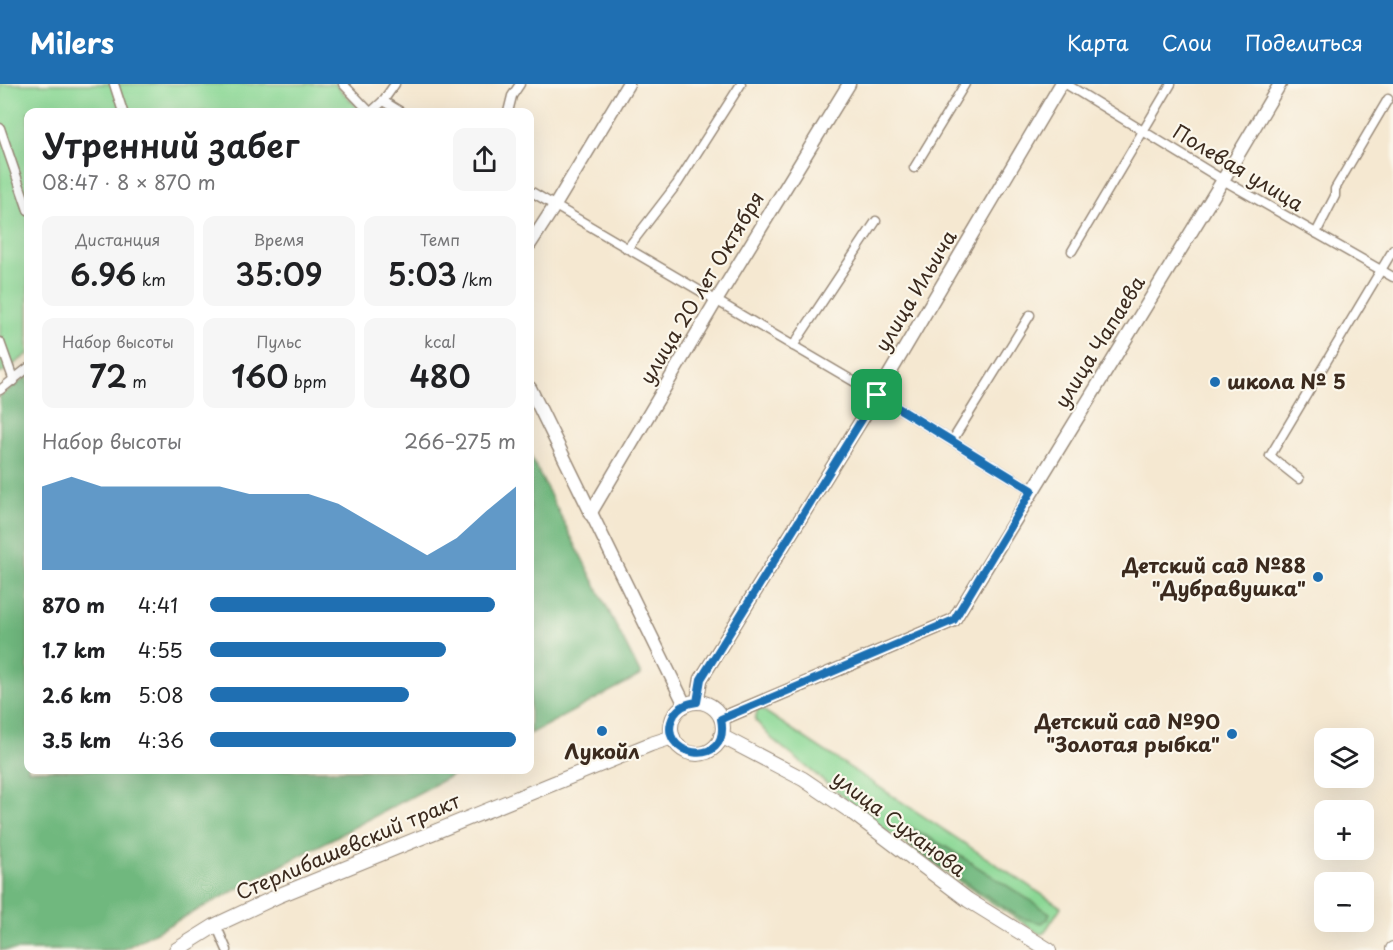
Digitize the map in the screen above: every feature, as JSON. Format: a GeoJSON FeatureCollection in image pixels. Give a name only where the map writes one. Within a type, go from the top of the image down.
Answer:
{"type":"FeatureCollection","features":[{"type":"Feature","properties":{"kind":"main road"},"geometry":{"type":"LineString","coordinates":[[534,238],[628,84]]}},
{"type":"Feature","properties":{"kind":"main road","name":"улица 20 лет Октября"},"geometry":{"type":"LineString","coordinates":[[590,514],[716,301],[849,84]]}},
{"type":"Feature","properties":{"kind":"main road","name":"улица Ильича"},"geometry":{"type":"LineString","coordinates":[[691,703],[701,679],[877,395],[1061,84]]}},
{"type":"Feature","properties":{"kind":"main road","name":"улица Чапаева"},"geometry":{"type":"LineString","coordinates":[[721,719],[954,620],[1280,84]]}},
{"type":"Feature","properties":{"kind":"main road"},"geometry":{"type":"LineString","coordinates":[[534,396],[590,514],[691,703]]}},
{"type":"Feature","properties":{"kind":"main road"},"geometry":{"type":"LineString","coordinates":[[703,702],[711,706],[721,719],[722,736],[711,749],[704,753],[687,751],[680,747],[671,732],[674,716],[679,709],[691,703],[703,702]]}},
{"type":"Feature","properties":{"kind":"main road","name":"улица Суханова"},"geometry":{"type":"LineString","coordinates":[[722,736],[803,779],[853,813],[968,900],[1049,950]]}},
{"type":"Feature","properties":{"kind":"main road","name":"Стерлибашевский тракт"},"geometry":{"type":"LineString","coordinates":[[176,950],[216,925],[300,886],[673,737]]}},
{"type":"Feature","properties":{"kind":"street"},"geometry":{"type":"LineString","coordinates":[[114,84],[122,108]]}},
{"type":"Feature","properties":{"kind":"street"},"geometry":{"type":"LineString","coordinates":[[343,84],[366,108]]}},
{"type":"Feature","properties":{"kind":"street"},"geometry":{"type":"LineString","coordinates":[[375,108],[383,101],[395,84]]}},
{"type":"Feature","properties":{"kind":"street"},"geometry":{"type":"LineString","coordinates":[[509,108],[512,96],[520,84]]}},
{"type":"Feature","properties":{"kind":"street"},"geometry":{"type":"LineString","coordinates":[[627,249],[677,184],[741,84]]}},
{"type":"Feature","properties":{"kind":"street"},"geometry":{"type":"LineString","coordinates":[[914,168],[965,84]]}},
{"type":"Feature","properties":{"kind":"street","name":"Полевая улица"},"geometry":{"type":"LineString","coordinates":[[1066,84],[1223,180],[1393,278]]}},
{"type":"Feature","properties":{"kind":"street","name":"Полевая улица"},"geometry":{"type":"LineString","coordinates":[[1072,251],[1171,84]]}},
{"type":"Feature","properties":{"kind":"street","name":"Полевая улица"},"geometry":{"type":"LineString","coordinates":[[1316,233],[1335,196],[1335,189],[1388,99]]}},
{"type":"Feature","properties":{"kind":"street"},"geometry":{"type":"LineString","coordinates":[[383,101],[394,108]]}},
{"type":"Feature","properties":{"kind":"street"},"geometry":{"type":"LineString","coordinates":[[0,128],[24,198]]}},
{"type":"Feature","properties":{"kind":"street"},"geometry":{"type":"LineString","coordinates":[[534,194],[877,395],[1032,490]]}},
{"type":"Feature","properties":{"kind":"street"},"geometry":{"type":"LineString","coordinates":[[793,346],[876,221]]}},
{"type":"Feature","properties":{"kind":"street"},"geometry":{"type":"LineString","coordinates":[[1299,479],[1270,456],[1393,250]]}},
{"type":"Feature","properties":{"kind":"street"},"geometry":{"type":"LineString","coordinates":[[952,441],[1030,315]]}},
{"type":"Feature","properties":{"kind":"street"},"geometry":{"type":"LineString","coordinates":[[0,342],[14,381]]}},
{"type":"Feature","properties":{"kind":"street"},"geometry":{"type":"LineString","coordinates":[[0,390],[24,372]]}},
{"type":"Feature","properties":{"kind":"street"},"geometry":{"type":"LineString","coordinates":[[216,925],[226,950]]}},
{"type":"Feature","properties":{"kind":"green space"},"geometry":{"type":"Polygon","coordinates":[[[0,84],[335,84],[358,108],[24,108],[24,357],[0,374],[0,84]]]}},
{"type":"Feature","properties":{"kind":"green space"},"geometry":{"type":"Polygon","coordinates":[[[24,379],[24,774],[454,774],[122,950],[0,950],[0,396],[24,379]]]}},
{"type":"Feature","properties":{"kind":"green space"},"geometry":{"type":"Polygon","coordinates":[[[534,463],[641,675],[534,732],[534,463]]]}},
{"type":"Feature","properties":{"kind":"green space"},"geometry":{"type":"Polygon","coordinates":[[[758,707],[1061,907],[1044,933],[1040,934],[960,882],[877,824],[772,739],[755,720],[758,707]]]}},
{"type":"Feature","properties":{"kind":"green space"},"geometry":{"type":"Polygon","coordinates":[[[908,826],[946,847],[1050,913],[1048,919],[1041,923],[1021,918],[918,852],[901,836],[902,829],[908,826]]]}},
{"type":"Feature","properties":{"kind":"place","name":"школа № 5"},"geometry":{"type":"Point","coordinates":[1215,382]}},
{"type":"Feature","properties":{"kind":"place","name":"Детский сад №88 \"Дубравушка\""},"geometry":{"type":"Point","coordinates":[1318,577]}},
{"type":"Feature","properties":{"kind":"place","name":"Лукойл"},"geometry":{"type":"Point","coordinates":[602,731]}},
{"type":"Feature","properties":{"kind":"place","name":"Детский сад №90 \"Золотая рыбка\""},"geometry":{"type":"Point","coordinates":[1232,734]}},
{"type":"Feature","properties":{"kind":"route"},"geometry":{"type":"LineString","coordinates":[[877,395],[1032,490],[954,620],[721,719],[722,736],[711,749],[704,753],[687,751],[674,740],[671,732],[674,716],[686,704],[697,702],[701,679],[877,395]]}}]}
